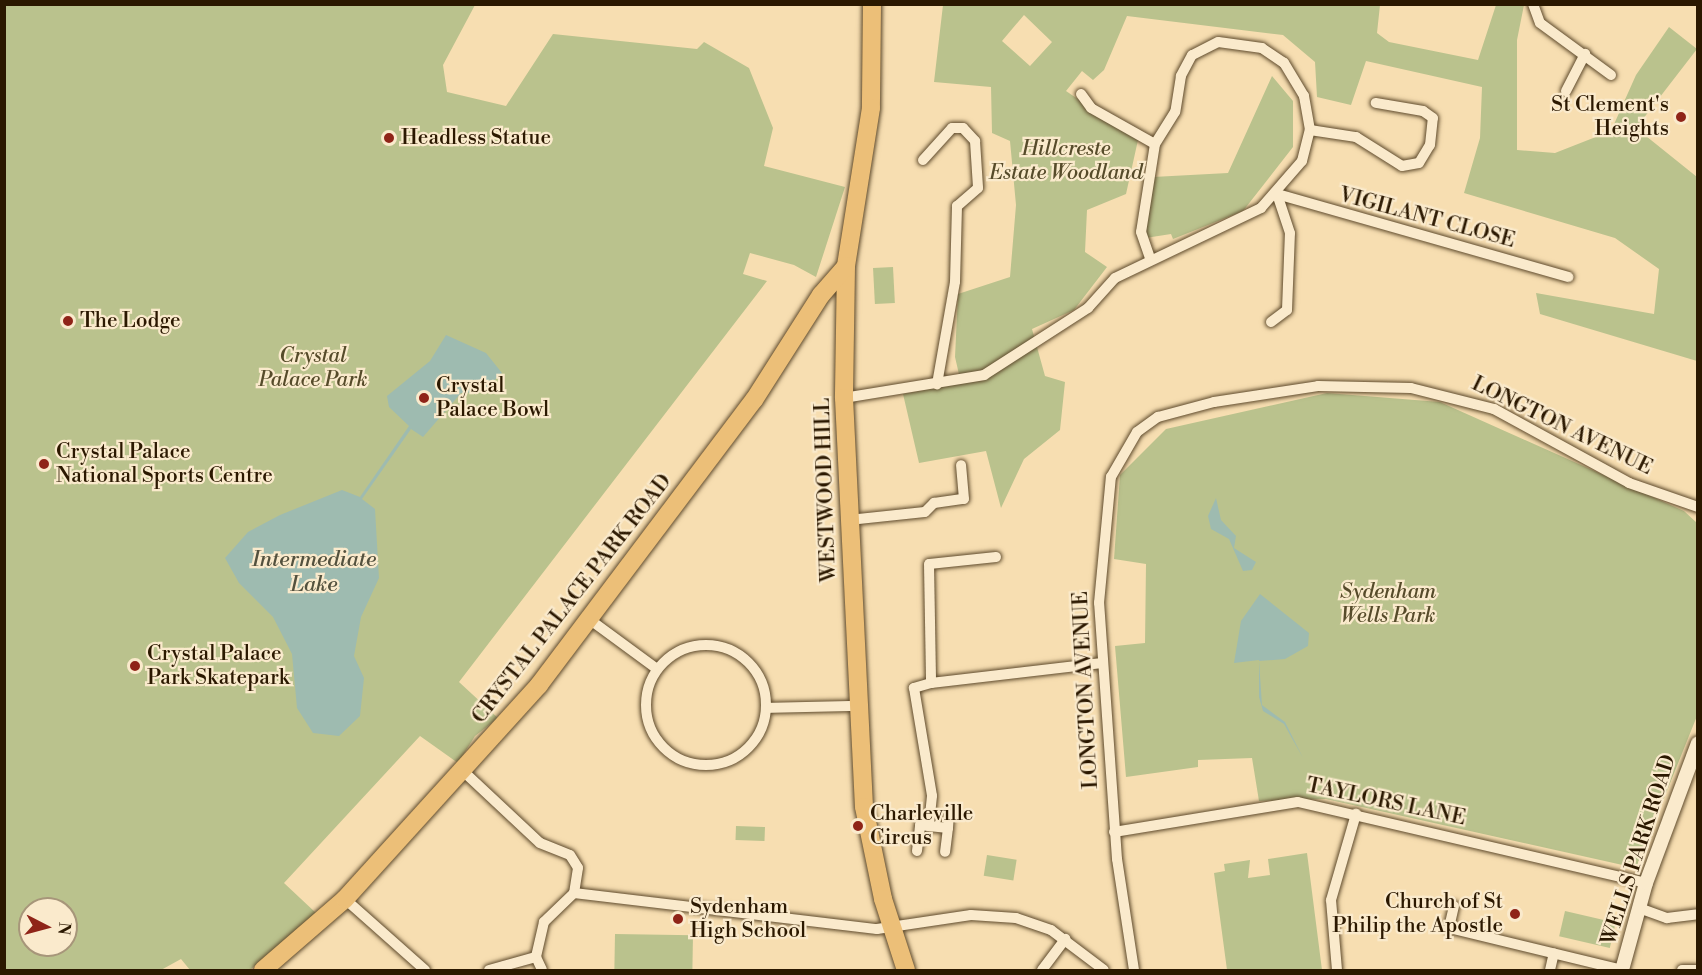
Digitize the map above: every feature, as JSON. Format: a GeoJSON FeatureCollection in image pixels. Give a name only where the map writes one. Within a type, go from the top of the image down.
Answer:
{"type":"FeatureCollection","features":[{"type":"Feature","properties":{"kind":"main road","name":"WESTWOOD HILL"},"geometry":{"type":"LineString","coordinates":[[872,4],[871,108],[846,266],[844,398],[856,706],[864,807],[892,927],[906,970]]}},
{"type":"Feature","properties":{"kind":"main road"},"geometry":{"type":"LineString","coordinates":[[818,302],[849,244]]}},
{"type":"Feature","properties":{"kind":"main road","name":"CRYSTAL PALACE PARK ROAD"},"geometry":{"type":"LineString","coordinates":[[263,970],[345,899],[463,771],[590,619],[846,266]]}},
{"type":"Feature","properties":{"kind":"main road"},"geometry":{"type":"LineString","coordinates":[[818,302],[844,301]]}},
{"type":"Feature","properties":{"kind":"street"},"geometry":{"type":"LineString","coordinates":[[1533,4],[1540,23],[1611,75]]}},
{"type":"Feature","properties":{"kind":"street"},"geometry":{"type":"LineString","coordinates":[[844,398],[984,375],[1058,331],[1115,278],[1150,258],[1261,208],[1277,194],[1302,161],[1310,130],[1304,96],[1284,63],[1262,48],[1218,42],[1192,55],[1181,76],[1175,112],[1155,144],[1141,232],[1150,258]]}},
{"type":"Feature","properties":{"kind":"street"},"geometry":{"type":"LineString","coordinates":[[1566,91],[1585,54]]}},
{"type":"Feature","properties":{"kind":"street"},"geometry":{"type":"LineString","coordinates":[[1081,94],[1091,108],[1155,144]]}},
{"type":"Feature","properties":{"kind":"street"},"geometry":{"type":"LineString","coordinates":[[1310,130],[1356,137],[1402,166],[1419,163],[1430,145],[1433,118],[1423,111],[1376,103]]}},
{"type":"Feature","properties":{"kind":"street"},"geometry":{"type":"LineString","coordinates":[[923,160],[952,128],[963,128],[975,141],[978,188],[957,206],[955,282],[937,384]]}},
{"type":"Feature","properties":{"kind":"street"},"geometry":{"type":"LineString","coordinates":[[1271,322],[1287,310],[1290,233],[1277,194]]}},
{"type":"Feature","properties":{"kind":"street","name":"VIGILANT CLOSE"},"geometry":{"type":"LineString","coordinates":[[1277,194],[1568,277]]}},
{"type":"Feature","properties":{"kind":"street","name":"LONGTON AVENUE"},"geometry":{"type":"LineString","coordinates":[[1134,970],[1114,831],[1100,663],[1100,564],[1111,477],[1137,432],[1170,412],[1318,386],[1442,393],[1494,409],[1629,483],[1698,507]]}},
{"type":"Feature","properties":{"kind":"street"},"geometry":{"type":"LineString","coordinates":[[849,520],[925,512],[934,503],[964,499],[961,465]]}},
{"type":"Feature","properties":{"kind":"street"},"geometry":{"type":"LineString","coordinates":[[931,683],[929,564],[996,557]]}},
{"type":"Feature","properties":{"kind":"street"},"geometry":{"type":"LineString","coordinates":[[590,619],[657,669]]}},
{"type":"Feature","properties":{"kind":"street"},"geometry":{"type":"LineString","coordinates":[[721,647],[747,661],[757,674],[767,708],[762,727],[740,755],[712,766],[681,761],[661,746],[647,720],[646,696],[657,669],[684,649],[721,647]]}},
{"type":"Feature","properties":{"kind":"street"},"geometry":{"type":"LineString","coordinates":[[929,826],[932,796],[914,688],[931,683],[1100,663]]}},
{"type":"Feature","properties":{"kind":"street"},"geometry":{"type":"LineString","coordinates":[[767,708],[856,706]]}},
{"type":"Feature","properties":{"kind":"street","name":"WELLS PARK ROAD"},"geometry":{"type":"LineString","coordinates":[[1622,970],[1646,883],[1698,743]]}},
{"type":"Feature","properties":{"kind":"street"},"geometry":{"type":"LineString","coordinates":[[463,771],[540,843],[570,855],[578,868],[574,893],[544,922],[536,957],[542,970]]}},
{"type":"Feature","properties":{"kind":"street","name":"TAYLORS LANE"},"geometry":{"type":"LineString","coordinates":[[1114,831],[1280,803],[1356,814],[1646,883]]}},
{"type":"Feature","properties":{"kind":"street"},"geometry":{"type":"LineString","coordinates":[[945,852],[949,814]]}},
{"type":"Feature","properties":{"kind":"street"},"geometry":{"type":"LineString","coordinates":[[1337,970],[1331,900],[1356,814]]}},
{"type":"Feature","properties":{"kind":"street"},"geometry":{"type":"LineString","coordinates":[[917,851],[920,825],[948,828]]}},
{"type":"Feature","properties":{"kind":"street"},"geometry":{"type":"LineString","coordinates":[[574,893],[892,927],[990,915],[1034,922],[1065,939],[1104,970]]}},
{"type":"Feature","properties":{"kind":"street"},"geometry":{"type":"LineString","coordinates":[[345,899],[425,970]]}},
{"type":"Feature","properties":{"kind":"street"},"geometry":{"type":"LineString","coordinates":[[1454,906],[1449,928],[1622,970]]}},
{"type":"Feature","properties":{"kind":"street"},"geometry":{"type":"LineString","coordinates":[[1639,908],[1667,918],[1698,914]]}},
{"type":"Feature","properties":{"kind":"street"},"geometry":{"type":"LineString","coordinates":[[1042,970],[1065,939]]}},
{"type":"Feature","properties":{"kind":"street"},"geometry":{"type":"LineString","coordinates":[[1550,970],[1554,953]]}},
{"type":"Feature","properties":{"kind":"street"},"geometry":{"type":"LineString","coordinates":[[489,970],[536,957]]}},
{"type":"Feature","properties":{"kind":"street"},"geometry":{"type":"LineString","coordinates":[[1682,970],[1697,970]]}},
{"type":"Feature","properties":{"kind":"green space","name":"Crystal Palace Park"},"geometry":{"type":"Polygon","coordinates":[[[5,5],[475,5],[443,65],[447,92],[506,106],[553,34],[697,49],[704,42],[749,68],[773,128],[764,166],[845,187],[816,277],[794,265],[750,253],[743,274],[767,281],[459,682],[498,718],[475,736],[458,763],[420,736],[284,883],[316,913],[250,970],[190,970],[181,959],[161,970],[5,970],[5,5]]]}},
{"type":"Feature","properties":{"kind":"green space","name":"Hillcreste Estate Woodland"},"geometry":{"type":"Polygon","coordinates":[[[943,5],[1380,5],[1377,33],[1389,42],[1478,60],[1496,5],[1524,5],[1517,40],[1517,150],[1555,153],[1611,131],[1636,75],[1669,27],[1697,49],[1636,128],[1697,177],[1697,361],[1540,314],[1536,293],[1654,314],[1659,269],[1615,238],[1464,193],[1480,138],[1482,87],[1366,61],[1351,105],[1317,97],[1315,62],[1283,35],[1127,16],[1104,70],[1093,80],[1082,71],[1066,91],[1138,140],[1126,194],[1087,210],[1085,252],[1107,267],[1074,310],[1032,329],[1045,376],[1065,382],[1060,430],[1024,459],[1001,508],[986,451],[919,463],[903,394],[961,383],[955,357],[958,294],[1010,277],[1016,205],[1010,141],[992,133],[991,87],[934,82],[943,5]],[[1024,15],[1002,41],[1030,66],[1052,42],[1024,15]]]}},
{"type":"Feature","properties":{"kind":"green space"},"geometry":{"type":"Polygon","coordinates":[[[1272,76],[1293,101],[1293,147],[1243,211],[1173,239],[1171,234],[1139,239],[1153,177],[1228,173],[1272,76]]]}},
{"type":"Feature","properties":{"kind":"green space"},"geometry":{"type":"Polygon","coordinates":[[[893,267],[895,303],[875,304],[873,268],[893,267]]]}},
{"type":"Feature","properties":{"kind":"green space","name":"Sydenham Wells Park"},"geometry":{"type":"Polygon","coordinates":[[[1327,393],[1440,402],[1684,511],[1697,523],[1697,716],[1636,868],[1326,799],[1259,801],[1252,758],[1198,760],[1198,767],[1126,777],[1115,646],[1145,643],[1146,564],[1114,559],[1120,475],[1166,429],[1327,393]]]}},
{"type":"Feature","properties":{"kind":"green space"},"geometry":{"type":"Polygon","coordinates":[[[736,826],[765,827],[764,841],[736,840],[736,826]]]}},
{"type":"Feature","properties":{"kind":"green space"},"geometry":{"type":"Polygon","coordinates":[[[1307,853],[1322,970],[1227,970],[1214,873],[1225,871],[1224,864],[1250,860],[1248,878],[1270,875],[1268,859],[1307,853]]]}},
{"type":"Feature","properties":{"kind":"green space"},"geometry":{"type":"Polygon","coordinates":[[[987,855],[1017,860],[1013,880],[984,876],[987,855]]]}},
{"type":"Feature","properties":{"kind":"green space"},"geometry":{"type":"Polygon","coordinates":[[[1565,911],[1616,923],[1610,948],[1559,936],[1565,911]]]}},
{"type":"Feature","properties":{"kind":"green space"},"geometry":{"type":"Polygon","coordinates":[[[615,934],[693,935],[692,970],[614,970],[615,934]]]}},
{"type":"Feature","properties":{"kind":"water","name":"Intermediate Lake"},"geometry":{"type":"Polygon","coordinates":[[[446,335],[486,353],[502,373],[482,392],[461,393],[423,437],[411,429],[362,499],[375,509],[379,578],[361,617],[354,656],[364,678],[360,716],[339,736],[313,733],[297,708],[292,654],[273,617],[239,583],[225,558],[248,532],[280,515],[342,490],[360,497],[409,426],[389,407],[387,396],[430,361],[446,335]]]}},
{"type":"Feature","properties":{"kind":"water"},"geometry":{"type":"Polygon","coordinates":[[[1216,498],[1221,520],[1236,536],[1234,548],[1256,562],[1252,570],[1243,571],[1229,539],[1211,529],[1208,516],[1216,498]]]}},
{"type":"Feature","properties":{"kind":"water"},"geometry":{"type":"Polygon","coordinates":[[[1260,594],[1309,633],[1308,646],[1285,659],[1234,663],[1241,621],[1260,594]]]}},
{"type":"Feature","properties":{"kind":"water"},"geometry":{"type":"Polygon","coordinates":[[[1259,661],[1262,705],[1285,722],[1303,758],[1284,724],[1263,711],[1259,697],[1259,661]]]}},
{"type":"Feature","properties":{"kind":"place","name":"St Clement's Heights"},"geometry":{"type":"Point","coordinates":[1681,117]}},
{"type":"Feature","properties":{"kind":"place","name":"Headless Statue"},"geometry":{"type":"Point","coordinates":[389,138]}},
{"type":"Feature","properties":{"kind":"place","name":"The Lodge"},"geometry":{"type":"Point","coordinates":[68,321]}},
{"type":"Feature","properties":{"kind":"place","name":"Crystal Palace Bowl"},"geometry":{"type":"Point","coordinates":[424,398]}},
{"type":"Feature","properties":{"kind":"place","name":"Crystal Palace National Sports Centre"},"geometry":{"type":"Point","coordinates":[44,464]}},
{"type":"Feature","properties":{"kind":"place","name":"Crystal Palace Park Skatepark"},"geometry":{"type":"Point","coordinates":[135,666]}},
{"type":"Feature","properties":{"kind":"place","name":"Charleville Circus"},"geometry":{"type":"Point","coordinates":[858,826]}},
{"type":"Feature","properties":{"kind":"place","name":"Church of St Philip the Apostle"},"geometry":{"type":"Point","coordinates":[1515,914]}},
{"type":"Feature","properties":{"kind":"place","name":"Sydenham High School"},"geometry":{"type":"Point","coordinates":[678,919]}}]}
